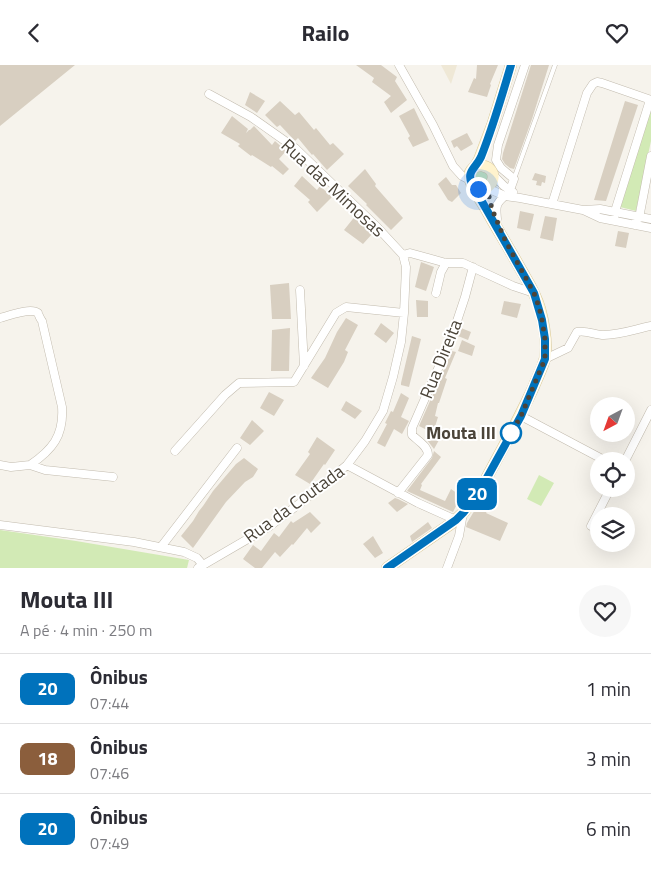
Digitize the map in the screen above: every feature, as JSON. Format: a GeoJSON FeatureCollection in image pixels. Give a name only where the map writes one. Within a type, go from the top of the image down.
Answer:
{"type":"FeatureCollection","features":[{"type":"Feature","properties":{"kind":"main road"},"geometry":{"type":"LineString","coordinates":[[493,123],[489,148],[492,182],[487,188],[478,189],[472,175],[493,123],[511,65]]}},
{"type":"Feature","properties":{"kind":"main road"},"geometry":{"type":"LineString","coordinates":[[472,175],[478,166],[485,166],[491,172]]}},
{"type":"Feature","properties":{"kind":"main road"},"geometry":{"type":"LineString","coordinates":[[386,568],[460,519],[478,494],[521,416],[545,359],[545,339],[542,320],[534,293],[472,175]]}},
{"type":"Feature","properties":{"kind":"main road"},"geometry":{"type":"LineString","coordinates":[[487,188],[492,209],[505,240]]}},
{"type":"Feature","properties":{"kind":"street"},"geometry":{"type":"LineString","coordinates":[[399,65],[448,154],[456,163],[472,175]]}},
{"type":"Feature","properties":{"kind":"street"},"geometry":{"type":"LineString","coordinates":[[496,219],[497,203],[508,193],[514,179],[501,168],[496,160],[498,145],[525,65]]}},
{"type":"Feature","properties":{"kind":"street"},"geometry":{"type":"LineString","coordinates":[[552,204],[587,93],[593,84],[597,82],[602,83],[651,100],[614,217],[615,221]]}},
{"type":"Feature","properties":{"kind":"street","name":"Rua das Mimosas"},"geometry":{"type":"LineString","coordinates":[[209,94],[250,117],[296,148],[371,220],[403,255]]}},
{"type":"Feature","properties":{"kind":"street"},"geometry":{"type":"LineString","coordinates":[[635,225],[639,216],[651,156]]}},
{"type":"Feature","properties":{"kind":"street"},"geometry":{"type":"LineString","coordinates":[[491,172],[508,193]]}},
{"type":"Feature","properties":{"kind":"street"},"geometry":{"type":"LineString","coordinates":[[487,188],[520,198],[583,210],[600,218],[651,228]]}},
{"type":"Feature","properties":{"kind":"street"},"geometry":{"type":"LineString","coordinates":[[583,210],[600,209],[616,211],[651,219]]}},
{"type":"Feature","properties":{"kind":"street"},"geometry":{"type":"LineString","coordinates":[[403,255],[410,253],[446,263],[463,263],[534,293]]}},
{"type":"Feature","properties":{"kind":"street","name":"Rua da Coutada"},"geometry":{"type":"LineString","coordinates":[[200,566],[270,525],[303,501],[347,465],[365,441],[383,411],[401,342],[406,267],[403,255]]}},
{"type":"Feature","properties":{"kind":"street"},"geometry":{"type":"LineString","coordinates":[[436,293],[441,272],[446,263]]}},
{"type":"Feature","properties":{"kind":"street","name":"Rua Direita"},"geometry":{"type":"LineString","coordinates":[[398,493],[428,455],[425,446],[412,435],[412,428],[451,339],[473,267]]}},
{"type":"Feature","properties":{"kind":"street"},"geometry":{"type":"LineString","coordinates":[[300,290],[304,367]]}},
{"type":"Feature","properties":{"kind":"street"},"geometry":{"type":"LineString","coordinates":[[175,451],[225,395],[239,383],[294,382],[336,313],[346,307],[404,313]]}},
{"type":"Feature","properties":{"kind":"street"},"geometry":{"type":"LineString","coordinates":[[0,318],[24,312],[33,311],[38,313],[42,321],[62,407],[61,430],[56,441],[44,455],[30,465]]}},
{"type":"Feature","properties":{"kind":"street"},"geometry":{"type":"LineString","coordinates":[[545,359],[568,347],[577,332],[613,335],[651,325]]}},
{"type":"Feature","properties":{"kind":"street"},"geometry":{"type":"LineString","coordinates":[[630,452],[651,410]]}},
{"type":"Feature","properties":{"kind":"street"},"geometry":{"type":"LineString","coordinates":[[521,416],[590,453]]}},
{"type":"Feature","properties":{"kind":"street"},"geometry":{"type":"LineString","coordinates":[[161,547],[237,448]]}},
{"type":"Feature","properties":{"kind":"street"},"geometry":{"type":"LineString","coordinates":[[0,465],[11,467],[30,465],[46,471],[114,477]]}},
{"type":"Feature","properties":{"kind":"street"},"geometry":{"type":"LineString","coordinates":[[347,465],[418,503],[460,519],[459,536],[448,568]]}},
{"type":"Feature","properties":{"kind":"street"},"geometry":{"type":"LineString","coordinates":[[0,525],[134,541],[184,552],[197,558],[200,566]]}},
{"type":"Feature","properties":{"kind":"lane"},"geometry":{"type":"LineString","coordinates":[[514,179],[555,65]]}},
{"type":"Feature","properties":{"kind":"shaded area"},"geometry":{"type":"Polygon","coordinates":[[[441,65],[457,65],[451,84],[441,65]]]}},
{"type":"Feature","properties":{"kind":"green space"},"geometry":{"type":"Polygon","coordinates":[[[651,107],[651,141],[636,211],[620,207],[651,107]]]}},
{"type":"Feature","properties":{"kind":"green space"},"geometry":{"type":"Polygon","coordinates":[[[479,170],[488,174],[487,182],[478,184],[473,177],[479,170]]]}},
{"type":"Feature","properties":{"kind":"green space"},"geometry":{"type":"Polygon","coordinates":[[[539,475],[554,483],[541,506],[527,499],[539,475]]]}},
{"type":"Feature","properties":{"kind":"green space"},"geometry":{"type":"Polygon","coordinates":[[[0,530],[189,560],[187,568],[0,568],[0,530]]]}},
{"type":"Feature","properties":{"kind":"building"},"geometry":{"type":"Polygon","coordinates":[[[0,65],[75,65],[0,126],[0,65]]]}},
{"type":"Feature","properties":{"kind":"building"},"geometry":{"type":"Polygon","coordinates":[[[356,65],[381,65],[397,77],[395,81],[407,100],[391,113],[384,102],[391,96],[372,82],[374,78],[356,65]]]}},
{"type":"Feature","properties":{"kind":"building"},"geometry":{"type":"Polygon","coordinates":[[[477,65],[498,65],[487,97],[468,92],[474,78],[476,79],[477,65]]]}},
{"type":"Feature","properties":{"kind":"building"},"geometry":{"type":"Polygon","coordinates":[[[531,65],[549,65],[514,169],[505,164],[502,159],[531,65]]]}},
{"type":"Feature","properties":{"kind":"building"},"geometry":{"type":"Polygon","coordinates":[[[250,92],[265,101],[257,113],[245,105],[250,92]]]}},
{"type":"Feature","properties":{"kind":"building"},"geometry":{"type":"Polygon","coordinates":[[[280,101],[295,115],[299,112],[330,145],[333,143],[344,154],[327,170],[298,138],[295,141],[280,125],[277,127],[265,115],[280,101]]]}},
{"type":"Feature","properties":{"kind":"building"},"geometry":{"type":"Polygon","coordinates":[[[625,101],[638,105],[606,201],[594,200],[625,101]]]}},
{"type":"Feature","properties":{"kind":"building"},"geometry":{"type":"Polygon","coordinates":[[[414,108],[429,140],[413,147],[408,138],[410,136],[399,116],[414,108]]]}},
{"type":"Feature","properties":{"kind":"building"},"geometry":{"type":"Polygon","coordinates":[[[232,116],[248,129],[246,133],[254,126],[272,145],[275,141],[286,151],[279,159],[289,169],[283,175],[272,166],[251,156],[238,146],[240,144],[221,133],[232,116]]]}},
{"type":"Feature","properties":{"kind":"building"},"geometry":{"type":"Polygon","coordinates":[[[467,133],[473,144],[461,151],[457,146],[454,148],[451,141],[467,133]]]}},
{"type":"Feature","properties":{"kind":"building"},"geometry":{"type":"Polygon","coordinates":[[[365,169],[376,184],[375,186],[403,218],[391,230],[348,186],[365,169]]]}},
{"type":"Feature","properties":{"kind":"building"},"geometry":{"type":"Polygon","coordinates":[[[535,173],[546,176],[545,183],[542,182],[541,186],[536,185],[537,181],[532,180],[535,173]]]}},
{"type":"Feature","properties":{"kind":"building"},"geometry":{"type":"Polygon","coordinates":[[[302,176],[317,190],[320,186],[332,197],[317,212],[308,202],[310,200],[294,186],[302,176]]]}},
{"type":"Feature","properties":{"kind":"building"},"geometry":{"type":"Polygon","coordinates":[[[446,177],[452,185],[456,185],[461,193],[452,202],[448,200],[438,184],[446,177]]]}},
{"type":"Feature","properties":{"kind":"building"},"geometry":{"type":"Polygon","coordinates":[[[520,211],[534,214],[530,231],[517,228],[520,211]]]}},
{"type":"Feature","properties":{"kind":"building"},"geometry":{"type":"Polygon","coordinates":[[[356,215],[373,233],[363,244],[344,230],[356,215]]]}},
{"type":"Feature","properties":{"kind":"building"},"geometry":{"type":"Polygon","coordinates":[[[545,216],[557,218],[553,241],[540,238],[545,216]]]}},
{"type":"Feature","properties":{"kind":"building"},"geometry":{"type":"Polygon","coordinates":[[[618,231],[629,233],[626,248],[615,246],[618,231]]]}},
{"type":"Feature","properties":{"kind":"building"},"geometry":{"type":"Polygon","coordinates":[[[421,262],[434,267],[426,291],[415,287],[421,262]]]}},
{"type":"Feature","properties":{"kind":"building"},"geometry":{"type":"Polygon","coordinates":[[[289,283],[291,319],[272,319],[270,285],[289,283]]]}},
{"type":"Feature","properties":{"kind":"building"},"geometry":{"type":"Polygon","coordinates":[[[416,300],[428,301],[428,317],[417,317],[416,300]]]}},
{"type":"Feature","properties":{"kind":"building"},"geometry":{"type":"Polygon","coordinates":[[[504,301],[521,304],[517,318],[501,314],[504,301]]]}},
{"type":"Feature","properties":{"kind":"building"},"geometry":{"type":"Polygon","coordinates":[[[346,318],[358,325],[345,350],[348,352],[344,362],[328,388],[311,378],[325,358],[346,318]]]}},
{"type":"Feature","properties":{"kind":"building"},"geometry":{"type":"Polygon","coordinates":[[[381,323],[394,333],[386,343],[374,334],[381,323]]]}},
{"type":"Feature","properties":{"kind":"building"},"geometry":{"type":"Polygon","coordinates":[[[290,328],[289,371],[271,371],[272,330],[290,328]]]}},
{"type":"Feature","properties":{"kind":"building"},"geometry":{"type":"Polygon","coordinates":[[[461,328],[471,332],[468,340],[458,336],[461,328]]]}},
{"type":"Feature","properties":{"kind":"building"},"geometry":{"type":"Polygon","coordinates":[[[412,336],[421,339],[409,387],[401,385],[401,383],[412,336]]]}},
{"type":"Feature","properties":{"kind":"building"},"geometry":{"type":"Polygon","coordinates":[[[462,340],[475,346],[472,356],[458,351],[462,340]]]}},
{"type":"Feature","properties":{"kind":"building"},"geometry":{"type":"Polygon","coordinates":[[[452,351],[456,352],[445,378],[447,379],[438,403],[435,416],[438,417],[433,433],[419,426],[452,351]]]}},
{"type":"Feature","properties":{"kind":"building"},"geometry":{"type":"Polygon","coordinates":[[[269,392],[284,400],[274,416],[260,408],[269,392]]]}},
{"type":"Feature","properties":{"kind":"building"},"geometry":{"type":"Polygon","coordinates":[[[401,393],[409,398],[401,417],[409,421],[402,434],[394,429],[385,447],[377,443],[401,393]]]}},
{"type":"Feature","properties":{"kind":"building"},"geometry":{"type":"Polygon","coordinates":[[[346,401],[362,411],[355,419],[341,410],[346,401]]]}},
{"type":"Feature","properties":{"kind":"building"},"geometry":{"type":"Polygon","coordinates":[[[252,420],[264,431],[250,445],[240,438],[252,420]]]}},
{"type":"Feature","properties":{"kind":"building"},"geometry":{"type":"Polygon","coordinates":[[[430,434],[439,440],[434,449],[427,440],[430,434]]]}},
{"type":"Feature","properties":{"kind":"building"},"geometry":{"type":"Polygon","coordinates":[[[317,437],[335,450],[310,484],[295,475],[310,454],[308,452],[317,437]]]}},
{"type":"Feature","properties":{"kind":"building"},"geometry":{"type":"Polygon","coordinates":[[[434,451],[441,457],[421,484],[420,490],[445,501],[451,489],[461,496],[453,512],[407,491],[432,458],[434,451]]]}},
{"type":"Feature","properties":{"kind":"building"},"geometry":{"type":"Polygon","coordinates":[[[244,458],[258,469],[253,477],[245,482],[226,502],[193,548],[181,536],[213,491],[236,464],[244,458]]]}},
{"type":"Feature","properties":{"kind":"building"},"geometry":{"type":"Polygon","coordinates":[[[490,487],[499,491],[486,513],[508,523],[500,541],[466,527],[490,487]]]}},
{"type":"Feature","properties":{"kind":"building"},"geometry":{"type":"Polygon","coordinates":[[[395,498],[408,504],[397,512],[388,503],[395,498]]]}},
{"type":"Feature","properties":{"kind":"building"},"geometry":{"type":"Polygon","coordinates":[[[310,512],[321,523],[311,533],[307,528],[280,557],[275,552],[262,568],[255,568],[243,559],[253,545],[261,551],[274,533],[279,537],[291,521],[293,523],[310,512]]]}},
{"type":"Feature","properties":{"kind":"building"},"geometry":{"type":"Polygon","coordinates":[[[428,522],[432,528],[412,542],[410,536],[428,522]]]}},
{"type":"Feature","properties":{"kind":"building"},"geometry":{"type":"Polygon","coordinates":[[[373,536],[383,553],[375,558],[363,544],[373,536]]]}},
{"type":"Feature","properties":{"kind":"bus line","name":"20"},"geometry":{"type":"LineString","coordinates":[[387,568],[452,523],[470,505],[521,416],[545,359],[545,339],[542,320],[534,293],[469,176],[482,153],[511,65]]}},
{"type":"Feature","properties":{"kind":"place","name":"Mouta III"},"geometry":{"type":"Point","coordinates":[511,433]}},
{"type":"Feature","properties":{"kind":"route"},"geometry":{"type":"LineString","coordinates":[[478,189],[487,188],[492,209],[505,240],[534,293],[539,307],[545,339],[545,359],[521,416],[511,433]]}}]}
